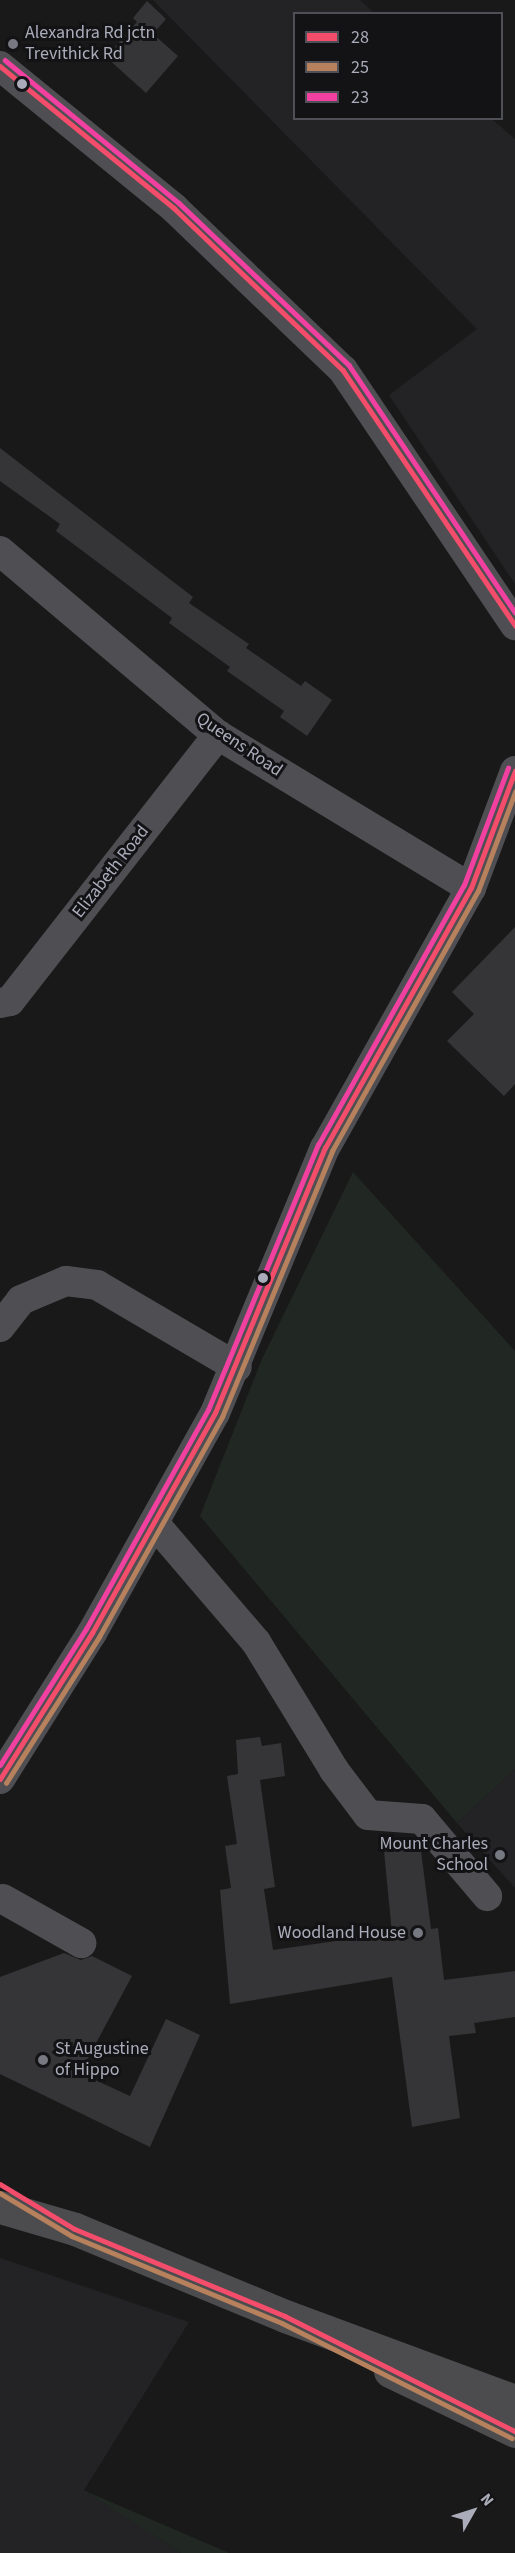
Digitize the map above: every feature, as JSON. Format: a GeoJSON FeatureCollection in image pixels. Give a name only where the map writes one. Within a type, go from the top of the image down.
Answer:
{"type":"FeatureCollection","features":[{"type":"Feature","properties":{"kind":"highway"},"geometry":{"type":"LineString","coordinates":[[0,2184],[75,2229]]}},
{"type":"Feature","properties":{"kind":"highway"},"geometry":{"type":"LineString","coordinates":[[0,2207],[75,2229],[285,2316],[515,2401]]}},
{"type":"Feature","properties":{"kind":"highway"},"geometry":{"type":"LineString","coordinates":[[285,2316],[515,2431]]}},
{"type":"Feature","properties":{"kind":"street"},"geometry":{"type":"LineString","coordinates":[[0,66],[174,208],[343,370],[515,625]]}},
{"type":"Feature","properties":{"kind":"street","name":"Queens Road"},"geometry":{"type":"LineString","coordinates":[[0,551],[218,735],[471,888]]}},
{"type":"Feature","properties":{"kind":"street","name":"Elizabeth Road"},"geometry":{"type":"LineString","coordinates":[[0,1003],[10,1001],[218,735]]}},
{"type":"Feature","properties":{"kind":"street"},"geometry":{"type":"LineString","coordinates":[[0,1779],[92,1633],[237,1367],[325,1148],[471,888],[515,771]]}},
{"type":"Feature","properties":{"kind":"street"},"geometry":{"type":"LineString","coordinates":[[0,1327],[21,1300],[30,1296],[66,1281],[97,1285],[237,1367]]}},
{"type":"Feature","properties":{"kind":"street"},"geometry":{"type":"LineString","coordinates":[[154,1523],[256,1642],[334,1770],[368,1815],[422,1819],[486,1896]]}},
{"type":"Feature","properties":{"kind":"street"},"geometry":{"type":"LineString","coordinates":[[5,1896],[81,1943]]}},
{"type":"Feature","properties":{"kind":"shaded area"},"geometry":{"type":"Polygon","coordinates":[[[153,0],[360,0],[373,12],[293,12],[293,120],[493,120],[515,139],[515,584],[389,395],[477,329],[153,0]]]}},
{"type":"Feature","properties":{"kind":"shaded area"},"geometry":{"type":"Polygon","coordinates":[[[353,1172],[515,1351],[515,1769],[457,1823],[200,1516],[262,1359],[353,1172]]]}},
{"type":"Feature","properties":{"kind":"shaded area","name":"Mount Charles School"},"geometry":{"type":"Polygon","coordinates":[[[515,1769],[515,1888],[457,1823],[515,1769]]]}},
{"type":"Feature","properties":{"kind":"shaded area"},"geometry":{"type":"Polygon","coordinates":[[[0,2258],[189,2322],[84,2490],[181,2553],[0,2553],[0,2258]]]}},
{"type":"Feature","properties":{"kind":"shaded area"},"geometry":{"type":"Polygon","coordinates":[[[83,2490],[229,2553],[181,2553],[83,2490]]]}},
{"type":"Feature","properties":{"kind":"building"},"geometry":{"type":"Polygon","coordinates":[[[147,1],[166,19],[153,34],[178,56],[146,93],[106,57],[137,22],[133,18],[147,1]]]}},
{"type":"Feature","properties":{"kind":"building"},"geometry":{"type":"Polygon","coordinates":[[[0,448],[193,597],[189,603],[249,644],[246,648],[301,686],[305,681],[332,700],[307,736],[280,717],[284,711],[227,671],[230,667],[169,623],[172,618],[56,531],[60,524],[0,481],[0,448]]]}},
{"type":"Feature","properties":{"kind":"building"},"geometry":{"type":"Polygon","coordinates":[[[515,927],[515,1084],[504,1096],[447,1041],[474,1014],[452,992],[515,927]]]}},
{"type":"Feature","properties":{"kind":"building","name":"Woodland House"},"geometry":{"type":"Polygon","coordinates":[[[260,1737],[262,1746],[281,1743],[285,1776],[260,1780],[275,1887],[264,1889],[273,1950],[392,1933],[383,1841],[415,1837],[420,1843],[431,1929],[438,1928],[444,1980],[515,1971],[515,2017],[474,2023],[476,2033],[449,2036],[460,2118],[412,2127],[392,1977],[230,2004],[220,1890],[231,1888],[225,1846],[237,1844],[227,1776],[238,1774],[236,1740],[260,1737]]]}},
{"type":"Feature","properties":{"kind":"building","name":"St Augustine of Hippo"},"geometry":{"type":"Polygon","coordinates":[[[64,1953],[81,1960],[92,1956],[132,1976],[80,2073],[130,2096],[166,2019],[200,2035],[150,2147],[0,2074],[0,1977],[64,1953]]]}},
{"type":"Feature","properties":{"kind":"transit line","name":"23"},"geometry":{"type":"LineString","coordinates":[[5,60],[179,203],[349,365],[515,612]]}},
{"type":"Feature","properties":{"kind":"transit line","name":"28"},"geometry":{"type":"LineString","coordinates":[[0,66],[174,208],[343,370],[515,625]]}},
{"type":"Feature","properties":{"kind":"transit line","name":"23"},"geometry":{"type":"LineString","coordinates":[[0,1765],[86,1629],[208,1410],[318,1145],[464,885],[508,768]]}},
{"type":"Feature","properties":{"kind":"transit line","name":"28"},"geometry":{"type":"LineString","coordinates":[[0,1779],[92,1633],[215,1413],[325,1148],[471,888],[515,771]]}},
{"type":"Feature","properties":{"kind":"transit line","name":"25"},"geometry":{"type":"LineString","coordinates":[[6,1783],[99,1637],[222,1417],[332,1151],[478,891],[515,792]]}},
{"type":"Feature","properties":{"kind":"transit line","name":"28"},"geometry":{"type":"LineString","coordinates":[[0,2184],[75,2229],[285,2316],[515,2431]]}},
{"type":"Feature","properties":{"kind":"transit line","name":"25"},"geometry":{"type":"LineString","coordinates":[[0,2193],[72,2236],[282,2323],[512,2438]]}},
{"type":"Feature","properties":{"kind":"place","name":"Alexandra Rd jctn Trevithick Rd"},"geometry":{"type":"Point","coordinates":[13,44]}},
{"type":"Feature","properties":{"kind":"place","name":"Mount Charles School"},"geometry":{"type":"Point","coordinates":[500,1855]}},
{"type":"Feature","properties":{"kind":"place","name":"Woodland House"},"geometry":{"type":"Point","coordinates":[418,1933]}},
{"type":"Feature","properties":{"kind":"place","name":"St Augustine of Hippo"},"geometry":{"type":"Point","coordinates":[43,2060]}}]}
